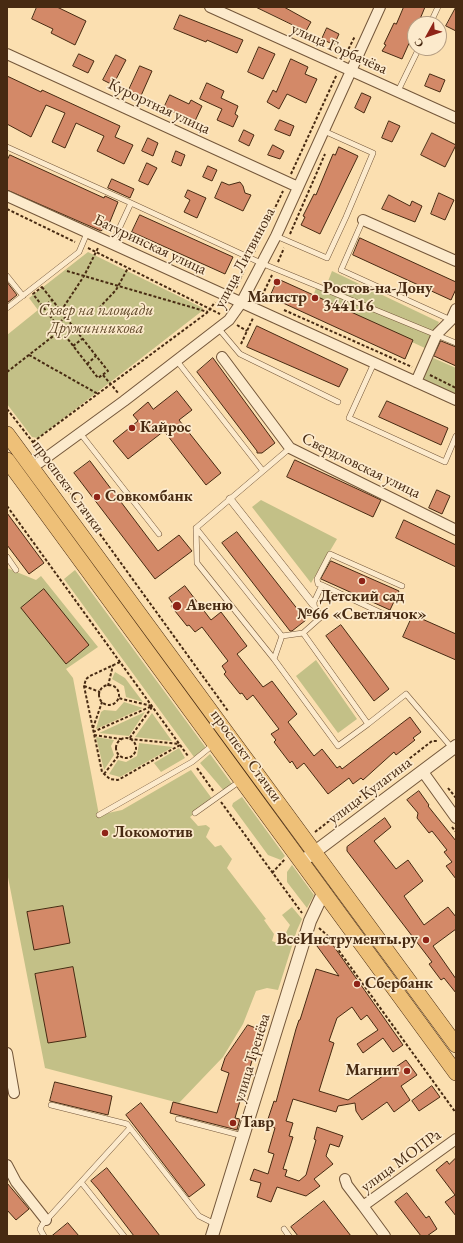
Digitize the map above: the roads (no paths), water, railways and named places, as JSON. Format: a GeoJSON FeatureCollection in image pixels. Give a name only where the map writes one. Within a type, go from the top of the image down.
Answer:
{"type":"FeatureCollection","features":[{"type":"Feature","properties":{"kind":"main road","name":"проспект Стачки"},"geometry":{"type":"LineString","coordinates":[[7,434],[456,1045]]}},
{"type":"Feature","properties":{"kind":"main road","name":"проспект Стачки"},"geometry":{"type":"LineString","coordinates":[[7,460],[456,1073]]}},
{"type":"Feature","properties":{"kind":"street","name":"улица Горбачёва"},"geometry":{"type":"LineString","coordinates":[[210,7],[456,118]]}},
{"type":"Feature","properties":{"kind":"street","name":"улица Литвинова"},"geometry":{"type":"LineString","coordinates":[[32,468],[124,401],[229,320],[241,303],[276,236],[380,7]]}},
{"type":"Feature","properties":{"kind":"street","name":"Курортная улица"},"geometry":{"type":"LineString","coordinates":[[7,54],[298,187]]}},
{"type":"Feature","properties":{"kind":"street","name":"Батуринская улица"},"geometry":{"type":"LineString","coordinates":[[7,196],[456,400]]}},
{"type":"Feature","properties":{"kind":"street"},"geometry":{"type":"LineString","coordinates":[[363,220],[456,261]]}},
{"type":"Feature","properties":{"kind":"street"},"geometry":{"type":"LineString","coordinates":[[416,382],[437,334],[451,320],[456,309]]}},
{"type":"Feature","properties":{"kind":"street","name":"Свердловская улица"},"geometry":{"type":"LineString","coordinates":[[222,357],[290,448],[456,530]]}},
{"type":"Feature","properties":{"kind":"street"},"geometry":{"type":"LineString","coordinates":[[230,499],[313,604]]}},
{"type":"Feature","properties":{"kind":"street","name":"улица Кулагина"},"geometry":{"type":"LineString","coordinates":[[302,862],[423,772],[452,746]]}},
{"type":"Feature","properties":{"kind":"street"},"geometry":{"type":"LineString","coordinates":[[423,772],[456,818]]}},
{"type":"Feature","properties":{"kind":"street","name":"улица Тренёва"},"geometry":{"type":"LineString","coordinates":[[212,1236],[310,921],[324,891]]}},
{"type":"Feature","properties":{"kind":"street"},"geometry":{"type":"LineString","coordinates":[[7,1053],[14,1093]]}},
{"type":"Feature","properties":{"kind":"street","name":"улица МОПРа"},"geometry":{"type":"LineString","coordinates":[[363,1206],[456,1139]]}},
{"type":"Feature","properties":{"kind":"street"},"geometry":{"type":"LineString","coordinates":[[8,1167],[16,1182],[46,1220]]}},
{"type":"Feature","properties":{"kind":"street","name":"улица МОПРа"},"geometry":{"type":"LineString","coordinates":[[345,1179],[347,1185],[385,1236]]}},
{"type":"Feature","properties":{"kind":"lane"},"geometry":{"type":"LineString","coordinates":[[398,91],[415,56]]}},
{"type":"Feature","properties":{"kind":"lane"},"geometry":{"type":"LineString","coordinates":[[276,236],[327,258],[346,217],[373,153],[324,131]]}},
{"type":"Feature","properties":{"kind":"lane"},"geometry":{"type":"LineString","coordinates":[[7,147],[261,263],[456,343]]}},
{"type":"Feature","properties":{"kind":"lane"},"geometry":{"type":"LineString","coordinates":[[108,242],[131,203]]}},
{"type":"Feature","properties":{"kind":"lane"},"geometry":{"type":"LineString","coordinates":[[363,220],[340,270],[451,320]]}},
{"type":"Feature","properties":{"kind":"lane"},"geometry":{"type":"LineString","coordinates":[[7,308],[79,252],[87,233]]}},
{"type":"Feature","properties":{"kind":"lane"},"geometry":{"type":"LineString","coordinates":[[7,276],[23,296]]}},
{"type":"Feature","properties":{"kind":"lane"},"geometry":{"type":"LineString","coordinates":[[219,329],[238,351],[338,402]]}},
{"type":"Feature","properties":{"kind":"lane"},"geometry":{"type":"LineString","coordinates":[[177,361],[263,471]]}},
{"type":"Feature","properties":{"kind":"lane"},"geometry":{"type":"LineString","coordinates":[[374,363],[349,418],[445,462],[456,436]]}},
{"type":"Feature","properties":{"kind":"lane"},"geometry":{"type":"LineString","coordinates":[[80,433],[159,534]]}},
{"type":"Feature","properties":{"kind":"lane"},"geometry":{"type":"LineString","coordinates":[[196,528],[290,448]]}},
{"type":"Feature","properties":{"kind":"lane"},"geometry":{"type":"LineString","coordinates":[[196,528],[282,636]]}},
{"type":"Feature","properties":{"kind":"lane"},"geometry":{"type":"LineString","coordinates":[[196,528],[197,563],[274,659],[338,746],[406,694],[452,746]]}},
{"type":"Feature","properties":{"kind":"lane"},"geometry":{"type":"LineString","coordinates":[[390,617],[316,582],[317,579],[330,554],[402,586]]}},
{"type":"Feature","properties":{"kind":"lane"},"geometry":{"type":"LineString","coordinates":[[7,557],[16,570]]}},
{"type":"Feature","properties":{"kind":"lane"},"geometry":{"type":"LineString","coordinates":[[282,636],[303,633],[321,617],[313,604],[322,585]]}},
{"type":"Feature","properties":{"kind":"lane"},"geometry":{"type":"LineString","coordinates":[[303,633],[368,724]]}},
{"type":"Feature","properties":{"kind":"lane"},"geometry":{"type":"LineString","coordinates":[[274,659],[282,636]]}},
{"type":"Feature","properties":{"kind":"lane"},"geometry":{"type":"LineString","coordinates":[[99,815],[192,762],[214,744]]}},
{"type":"Feature","properties":{"kind":"lane"},"geometry":{"type":"LineString","coordinates":[[195,813],[242,780]]}},
{"type":"Feature","properties":{"kind":"lane"},"geometry":{"type":"LineString","coordinates":[[51,1105],[123,1122],[130,1128],[199,1216],[216,1224]]}},
{"type":"Feature","properties":{"kind":"lane"},"geometry":{"type":"LineString","coordinates":[[178,1119],[244,1136]]}},
{"type":"Feature","properties":{"kind":"lane"},"geometry":{"type":"LineString","coordinates":[[44,1236],[40,1229],[46,1220],[130,1128]]}},
{"type":"Feature","properties":{"kind":"lane"},"geometry":{"type":"LineString","coordinates":[[81,1182],[124,1236]]}},
{"type":"Feature","properties":{"kind":"lane"},"geometry":{"type":"LineString","coordinates":[[284,1229],[289,1236]]}},
{"type":"Feature","properties":{"kind":"place","name":"Магистр"},"geometry":{"type":"Point","coordinates":[277,282]}},
{"type":"Feature","properties":{"kind":"place","name":"Ростов-на-Дону 344116"},"geometry":{"type":"Point","coordinates":[315,298]}},
{"type":"Feature","properties":{"kind":"place","name":"Кайрос"},"geometry":{"type":"Point","coordinates":[132,428]}},
{"type":"Feature","properties":{"kind":"place","name":"Совкомбанк"},"geometry":{"type":"Point","coordinates":[97,497]}},
{"type":"Feature","properties":{"kind":"place","name":"Детский сад №66 «Светлячок»"},"geometry":{"type":"Point","coordinates":[362,581]}},
{"type":"Feature","properties":{"kind":"place","name":"Авеню"},"geometry":{"type":"Point","coordinates":[177,606]}},
{"type":"Feature","properties":{"kind":"place","name":"Локомотив"},"geometry":{"type":"Point","coordinates":[105,833]}},
{"type":"Feature","properties":{"kind":"place","name":"ВсеИнструменты.ру"},"geometry":{"type":"Point","coordinates":[426,940]}},
{"type":"Feature","properties":{"kind":"place","name":"Сбербанк"},"geometry":{"type":"Point","coordinates":[357,984]}},
{"type":"Feature","properties":{"kind":"place","name":"Магнит"},"geometry":{"type":"Point","coordinates":[407,1071]}},
{"type":"Feature","properties":{"kind":"place","name":"Тавр"},"geometry":{"type":"Point","coordinates":[233,1123]}},
{"type":"Feature","properties":{"kind":"park label","name":"Сквер на площади Дружинникова"},"geometry":{"type":"Point","coordinates":[96,320]}}]}
